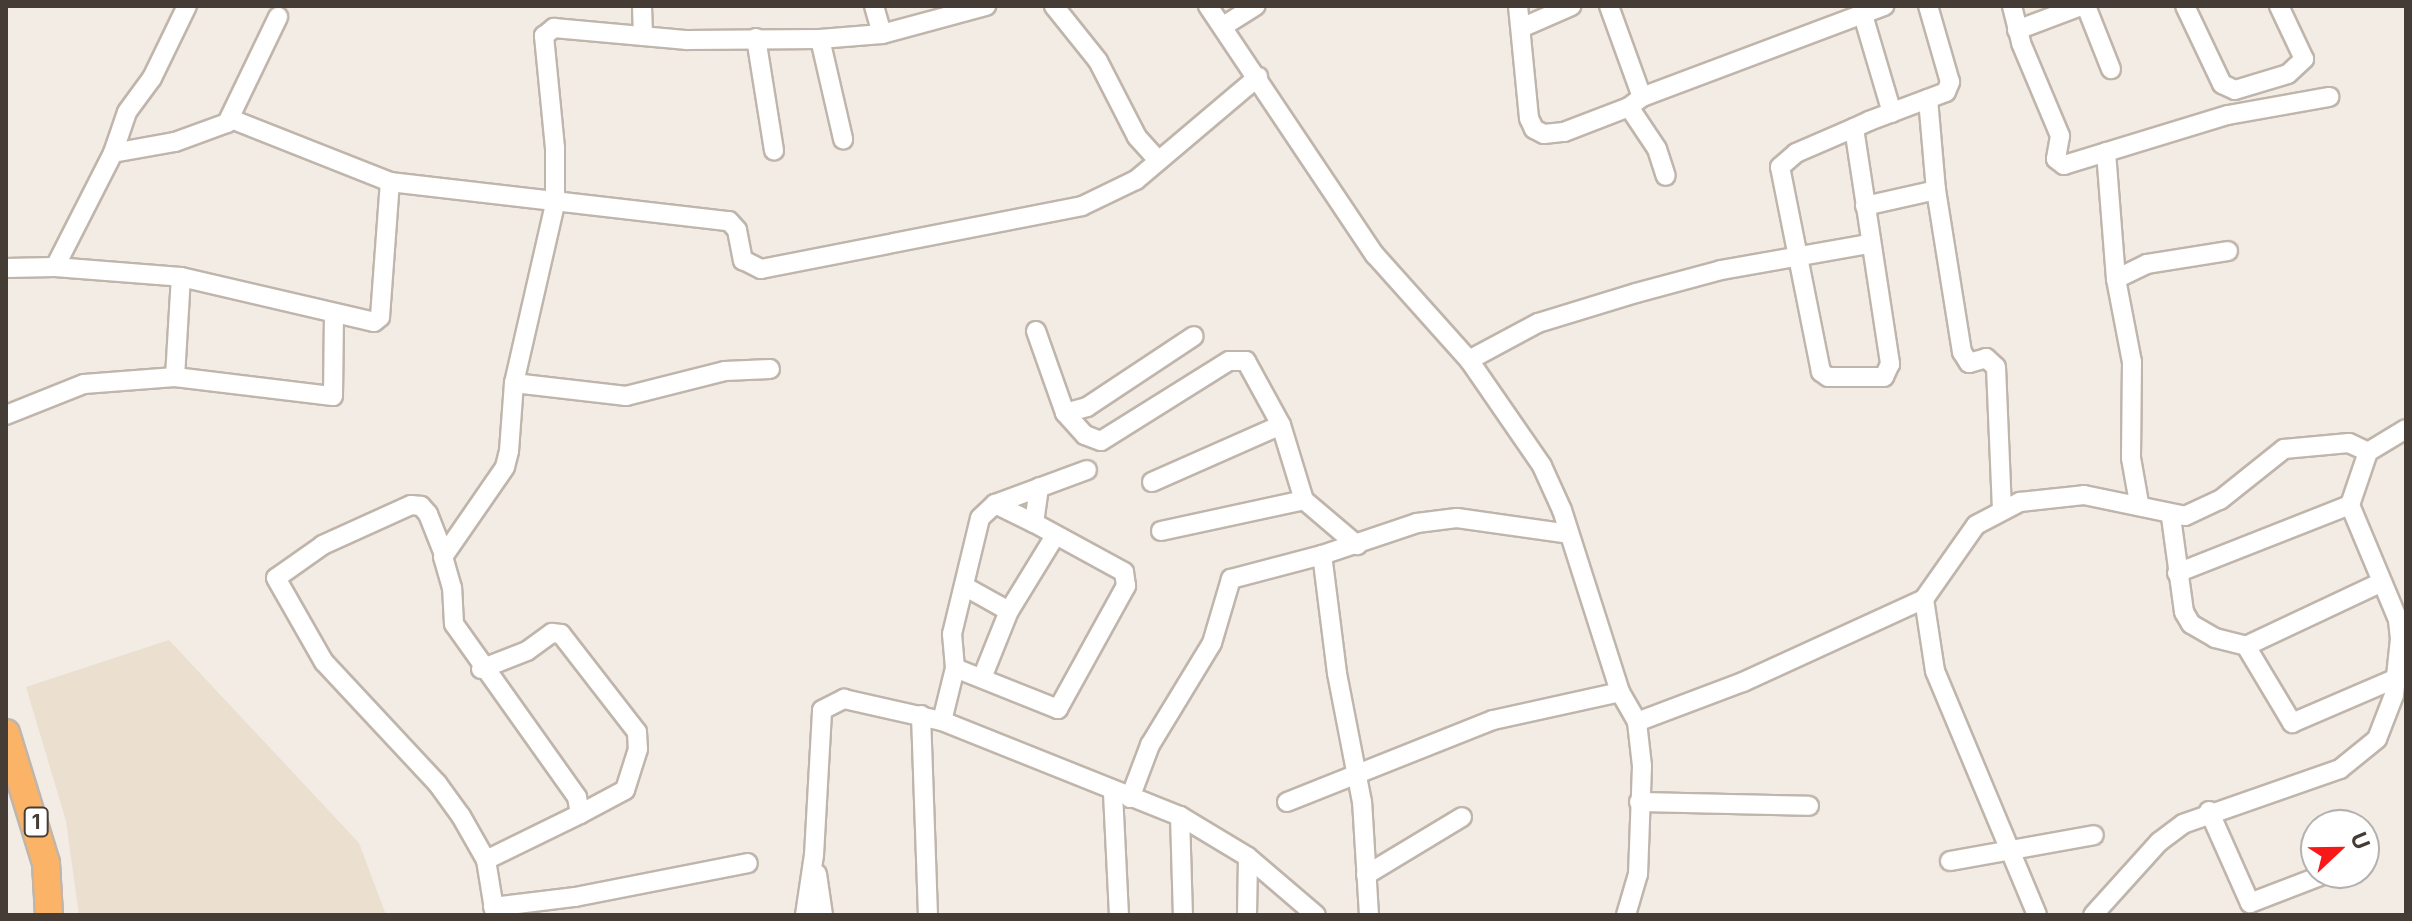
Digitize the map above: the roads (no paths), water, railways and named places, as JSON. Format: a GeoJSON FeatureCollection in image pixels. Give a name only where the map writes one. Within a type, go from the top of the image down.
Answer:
{"type":"FeatureCollection","features":[{"type":"Feature","properties":{"kind":"highway","name":"1"},"geometry":{"type":"LineString","coordinates":[[6,733],[18,801],[46,863],[49,915]]}},
{"type":"Feature","properties":{"kind":"street"},"geometry":{"type":"LineString","coordinates":[[55,267],[113,153],[127,112],[152,78],[187,6]]}},
{"type":"Feature","properties":{"kind":"street"},"geometry":{"type":"LineString","coordinates":[[642,6],[643,36]]}},
{"type":"Feature","properties":{"kind":"street"},"geometry":{"type":"LineString","coordinates":[[874,6],[882,34]]}},
{"type":"Feature","properties":{"kind":"street"},"geometry":{"type":"LineString","coordinates":[[443,552],[505,467],[514,383],[555,204],[555,148],[544,36],[554,28],[643,36],[820,39],[882,34],[986,6]]}},
{"type":"Feature","properties":{"kind":"street"},"geometry":{"type":"LineString","coordinates":[[1054,6],[1098,61],[1137,137],[1156,158]]}},
{"type":"Feature","properties":{"kind":"street"},"geometry":{"type":"LineString","coordinates":[[1208,6],[1225,25],[1375,255],[1469,360],[1542,466],[1569,534],[1620,692],[1637,722],[1638,874],[1626,915]]}},
{"type":"Feature","properties":{"kind":"street"},"geometry":{"type":"LineString","coordinates":[[1225,25],[1255,6]]}},
{"type":"Feature","properties":{"kind":"street"},"geometry":{"type":"LineString","coordinates":[[1518,6],[1529,118],[1534,129],[1544,134],[1564,132],[1884,6]]}},
{"type":"Feature","properties":{"kind":"street"},"geometry":{"type":"LineString","coordinates":[[1521,28],[1571,6]]}},
{"type":"Feature","properties":{"kind":"street"},"geometry":{"type":"LineString","coordinates":[[1609,6],[1635,102],[1666,176]]}},
{"type":"Feature","properties":{"kind":"street"},"geometry":{"type":"LineString","coordinates":[[1854,128],[1869,244],[1890,364],[1884,377],[1828,377],[1821,372],[1780,167],[1796,153],[1854,128],[1946,92],[1950,82],[1928,6]]}},
{"type":"Feature","properties":{"kind":"street"},"geometry":{"type":"LineString","coordinates":[[2012,6],[2017,30],[2060,136],[2058,163],[2106,152],[2228,115],[2329,97]]}},
{"type":"Feature","properties":{"kind":"street"},"geometry":{"type":"LineString","coordinates":[[2017,30],[2083,6],[2111,69]]}},
{"type":"Feature","properties":{"kind":"street"},"geometry":{"type":"LineString","coordinates":[[2185,6],[2226,89],[2228,115]]}},
{"type":"Feature","properties":{"kind":"street"},"geometry":{"type":"LineString","coordinates":[[2226,89],[2300,67],[2304,59],[2279,6]]}},
{"type":"Feature","properties":{"kind":"street"},"geometry":{"type":"LineString","coordinates":[[1863,15],[1892,113]]}},
{"type":"Feature","properties":{"kind":"street"},"geometry":{"type":"LineString","coordinates":[[113,153],[175,142],[231,119],[278,17]]}},
{"type":"Feature","properties":{"kind":"street"},"geometry":{"type":"LineString","coordinates":[[756,38],[774,151]]}},
{"type":"Feature","properties":{"kind":"street"},"geometry":{"type":"LineString","coordinates":[[820,39],[843,139]]}},
{"type":"Feature","properties":{"kind":"street"},"geometry":{"type":"LineString","coordinates":[[231,119],[390,182],[555,204],[729,221],[737,230],[743,260],[761,269],[1082,206],[1136,180],[1156,158],[1258,77]]}},
{"type":"Feature","properties":{"kind":"street"},"geometry":{"type":"LineString","coordinates":[[1928,99],[1936,190],[1962,352],[1969,363],[1986,358],[1996,367],[2002,510]]}},
{"type":"Feature","properties":{"kind":"street"},"geometry":{"type":"LineString","coordinates":[[2106,152],[2116,279],[2131,352],[2131,458],[2139,503]]}},
{"type":"Feature","properties":{"kind":"street"},"geometry":{"type":"LineString","coordinates":[[6,268],[55,267],[181,277],[368,322],[380,317],[390,182]]}},
{"type":"Feature","properties":{"kind":"street"},"geometry":{"type":"LineString","coordinates":[[1865,206],[1936,190]]}},
{"type":"Feature","properties":{"kind":"street"},"geometry":{"type":"LineString","coordinates":[[1469,360],[1538,323],[1721,270],[1869,244]]}},
{"type":"Feature","properties":{"kind":"street"},"geometry":{"type":"LineString","coordinates":[[2116,279],[2147,264],[2228,251]]}},
{"type":"Feature","properties":{"kind":"street"},"geometry":{"type":"LineString","coordinates":[[175,377],[181,277]]}},
{"type":"Feature","properties":{"kind":"street"},"geometry":{"type":"LineString","coordinates":[[6,415],[84,384],[175,377],[333,396],[334,315]]}},
{"type":"Feature","properties":{"kind":"street"},"geometry":{"type":"LineString","coordinates":[[1036,331],[1065,413],[1085,435],[1101,441],[1240,358],[1261,384],[1281,425],[1304,500],[1357,545]]}},
{"type":"Feature","properties":{"kind":"street"},"geometry":{"type":"LineString","coordinates":[[1065,413],[1087,407],[1194,336]]}},
{"type":"Feature","properties":{"kind":"street"},"geometry":{"type":"LineString","coordinates":[[514,383],[626,396],[725,371],[770,369]]}},
{"type":"Feature","properties":{"kind":"street"},"geometry":{"type":"LineString","coordinates":[[1152,482],[1281,425]]}},
{"type":"Feature","properties":{"kind":"street"},"geometry":{"type":"LineString","coordinates":[[2093,915],[2116,906],[2159,842],[2209,811],[2312,780],[2362,754],[2387,721],[2397,678],[2398,620],[2350,505],[2368,452],[2406,429]]}},
{"type":"Feature","properties":{"kind":"street"},"geometry":{"type":"LineString","coordinates":[[1637,722],[1743,682],[1924,599],[1965,537],[2002,510],[2045,496],[2084,495],[2139,503],[2171,517],[2185,516],[2220,500],[2284,449],[2349,443],[2368,452]]}},
{"type":"Feature","properties":{"kind":"street"},"geometry":{"type":"LineString","coordinates":[[942,721],[955,668],[952,634],[980,518],[995,504],[1087,470]]}},
{"type":"Feature","properties":{"kind":"street"},"geometry":{"type":"LineString","coordinates":[[1034,523],[1039,487]]}},
{"type":"Feature","properties":{"kind":"street"},"geometry":{"type":"LineString","coordinates":[[1161,531],[1304,500]]}},
{"type":"Feature","properties":{"kind":"street"},"geometry":{"type":"LineString","coordinates":[[955,668],[1054,709],[1062,706],[1126,586],[1124,572],[995,504]]}},
{"type":"Feature","properties":{"kind":"street"},"geometry":{"type":"LineString","coordinates":[[580,814],[577,797],[481,669],[454,624],[443,552],[428,514],[421,506],[411,505],[323,545],[276,578],[324,662],[437,783],[486,860],[494,911],[748,863]]}},
{"type":"Feature","properties":{"kind":"street"},"geometry":{"type":"LineString","coordinates":[[2177,573],[2350,505]]}},
{"type":"Feature","properties":{"kind":"street"},"geometry":{"type":"LineString","coordinates":[[2171,517],[2177,573],[2191,624],[2215,638],[2246,646],[2380,583]]}},
{"type":"Feature","properties":{"kind":"street"},"geometry":{"type":"LineString","coordinates":[[1119,915],[1122,796],[1212,643],[1231,579],[1357,545],[1417,523],[1457,518],[1569,534]]}},
{"type":"Feature","properties":{"kind":"street"},"geometry":{"type":"LineString","coordinates":[[982,678],[1009,611],[1055,536]]}},
{"type":"Feature","properties":{"kind":"street"},"geometry":{"type":"LineString","coordinates":[[1322,555],[1357,778],[1369,915]]}},
{"type":"Feature","properties":{"kind":"street"},"geometry":{"type":"LineString","coordinates":[[964,586],[1009,611]]}},
{"type":"Feature","properties":{"kind":"street"},"geometry":{"type":"LineString","coordinates":[[1924,599],[1935,671],[2014,852],[2037,915]]}},
{"type":"Feature","properties":{"kind":"street"},"geometry":{"type":"LineString","coordinates":[[481,669],[527,651],[552,633],[561,634],[637,732],[638,749],[625,790],[486,860]]}},
{"type":"Feature","properties":{"kind":"street"},"geometry":{"type":"LineString","coordinates":[[2246,646],[2292,723],[2397,678]]}},
{"type":"Feature","properties":{"kind":"street"},"geometry":{"type":"LineString","coordinates":[[1287,802],[1357,778],[1493,720],[1620,692]]}},
{"type":"Feature","properties":{"kind":"street"},"geometry":{"type":"LineString","coordinates":[[805,915],[814,855],[822,710],[844,699],[942,721],[1122,796],[1180,816],[1248,857],[1316,915]]}},
{"type":"Feature","properties":{"kind":"street"},"geometry":{"type":"LineString","coordinates":[[921,715],[928,915]]}},
{"type":"Feature","properties":{"kind":"street"},"geometry":{"type":"LineString","coordinates":[[1639,802],[1809,806]]}},
{"type":"Feature","properties":{"kind":"street"},"geometry":{"type":"LineString","coordinates":[[2209,811],[2253,909],[2300,886]]}},
{"type":"Feature","properties":{"kind":"street"},"geometry":{"type":"LineString","coordinates":[[1180,816],[1183,915]]}},
{"type":"Feature","properties":{"kind":"street"},"geometry":{"type":"LineString","coordinates":[[1366,875],[1462,817]]}},
{"type":"Feature","properties":{"kind":"street"},"geometry":{"type":"LineString","coordinates":[[1950,861],[2014,852],[2094,835]]}},
{"type":"Feature","properties":{"kind":"street"},"geometry":{"type":"LineString","coordinates":[[814,855],[823,915]]}},
{"type":"Feature","properties":{"kind":"street"},"geometry":{"type":"LineString","coordinates":[[1247,915],[1248,857]]}}]}
